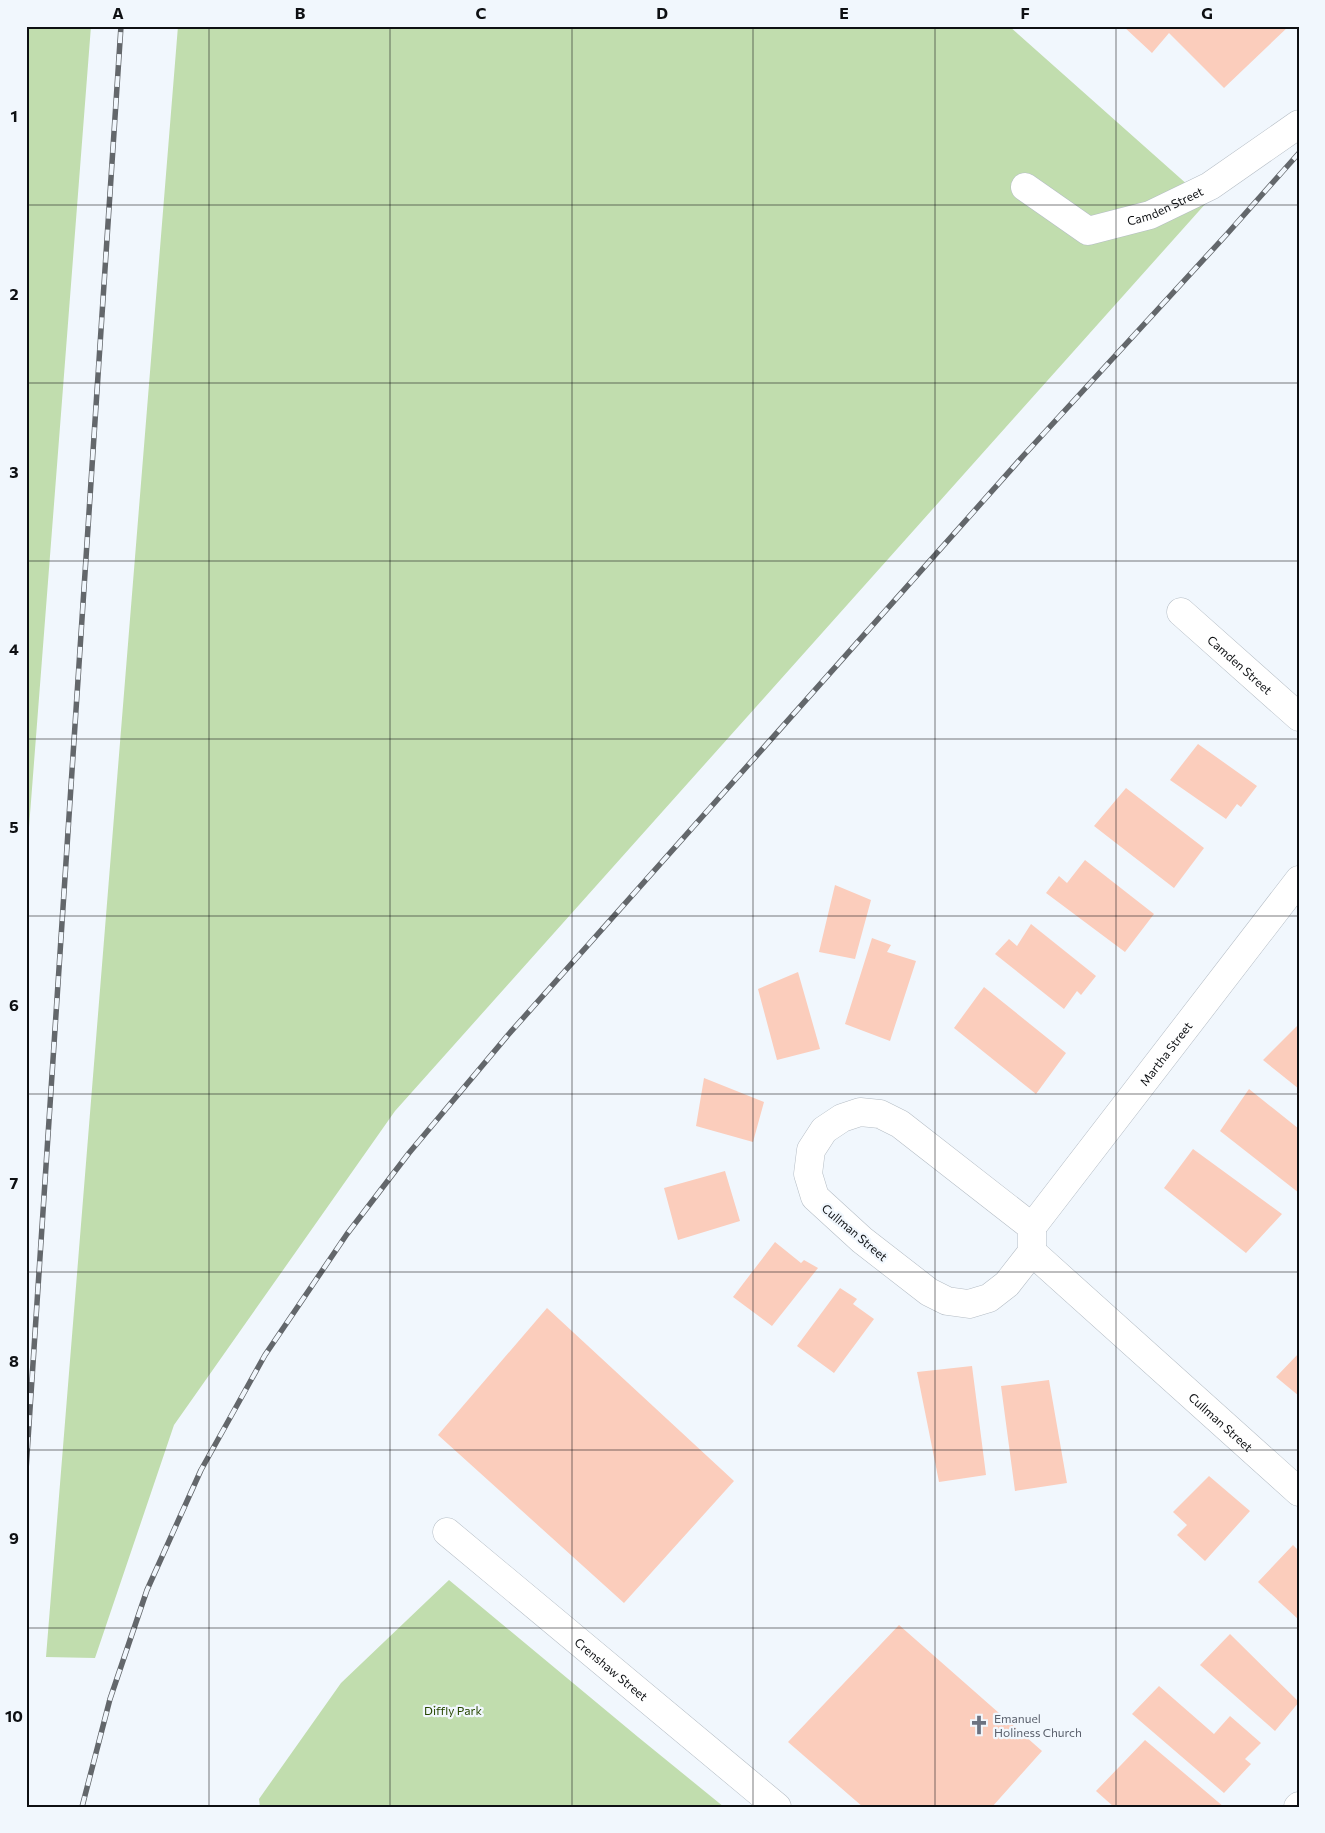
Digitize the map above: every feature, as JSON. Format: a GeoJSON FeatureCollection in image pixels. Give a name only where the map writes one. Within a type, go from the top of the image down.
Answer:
{"type":"FeatureCollection","features":[{"type":"Feature","properties":{"kind":"street","name":"Camden Street"},"geometry":{"type":"LineString","coordinates":[[1025,187],[1088,231],[1150,215],[1210,186],[1299,124]]}},
{"type":"Feature","properties":{"kind":"street","name":"Camden Street"},"geometry":{"type":"LineString","coordinates":[[1181,612],[1299,717]]}},
{"type":"Feature","properties":{"kind":"street","name":"Martha Street"},"geometry":{"type":"LineString","coordinates":[[1032,1239],[1299,880]]}},
{"type":"Feature","properties":{"kind":"street","name":"Cullman Street"},"geometry":{"type":"LineString","coordinates":[[1032,1239],[1007,1284],[990,1298],[969,1304],[947,1301],[929,1292],[862,1240],[815,1197],[808,1174],[811,1150],[824,1130],[842,1118],[860,1112],[880,1114],[900,1124],[1032,1239],[1299,1492]]}},
{"type":"Feature","properties":{"kind":"street","name":"Crenshaw Street"},"geometry":{"type":"LineString","coordinates":[[447,1532],[777,1807]]}},
{"type":"Feature","properties":{"kind":"green space"},"geometry":{"type":"Polygon","coordinates":[[[26,26],[91,26],[26,866],[26,26]]]}},
{"type":"Feature","properties":{"kind":"green space"},"geometry":{"type":"Polygon","coordinates":[[[178,26],[1009,26],[1207,202],[395,1111],[174,1425],[95,1658],[46,1657],[178,26]]]}},
{"type":"Feature","properties":{"kind":"green space","name":"Diffly Park"},"geometry":{"type":"Polygon","coordinates":[[[449,1580],[724,1807],[260,1807],[259,1799],[341,1683],[449,1580]]]}},
{"type":"Feature","properties":{"kind":"building"},"geometry":{"type":"Polygon","coordinates":[[[1123,26],[1289,26],[1224,88],[1169,33],[1152,53],[1123,26]]]}},
{"type":"Feature","properties":{"kind":"building"},"geometry":{"type":"Polygon","coordinates":[[[1198,744],[1257,786],[1241,807],[1237,804],[1226,819],[1170,780],[1198,744]]]}},
{"type":"Feature","properties":{"kind":"building"},"geometry":{"type":"Polygon","coordinates":[[[1126,788],[1204,848],[1174,888],[1094,826],[1126,788]]]}},
{"type":"Feature","properties":{"kind":"building"},"geometry":{"type":"Polygon","coordinates":[[[1085,860],[1154,914],[1125,952],[1046,893],[1059,876],[1067,883],[1085,860]]]}},
{"type":"Feature","properties":{"kind":"building"},"geometry":{"type":"Polygon","coordinates":[[[835,885],[871,900],[855,959],[819,952],[835,885]]]}},
{"type":"Feature","properties":{"kind":"building"},"geometry":{"type":"Polygon","coordinates":[[[1031,924],[1096,976],[1081,995],[1077,991],[1064,1009],[995,954],[1009,939],[1017,946],[1031,924]]]}},
{"type":"Feature","properties":{"kind":"building"},"geometry":{"type":"Polygon","coordinates":[[[872,938],[891,945],[887,952],[916,961],[890,1041],[845,1024],[872,938]]]}},
{"type":"Feature","properties":{"kind":"building"},"geometry":{"type":"Polygon","coordinates":[[[798,972],[820,1049],[777,1060],[758,989],[798,972]]]}},
{"type":"Feature","properties":{"kind":"building"},"geometry":{"type":"Polygon","coordinates":[[[984,987],[1066,1053],[1036,1094],[954,1028],[984,987]]]}},
{"type":"Feature","properties":{"kind":"building"},"geometry":{"type":"Polygon","coordinates":[[[1299,1024],[1299,1089],[1263,1060],[1299,1024]]]}},
{"type":"Feature","properties":{"kind":"building"},"geometry":{"type":"Polygon","coordinates":[[[704,1078],[764,1102],[753,1142],[696,1126],[704,1078]]]}},
{"type":"Feature","properties":{"kind":"building"},"geometry":{"type":"Polygon","coordinates":[[[1249,1089],[1299,1129],[1299,1193],[1220,1131],[1249,1089]]]}},
{"type":"Feature","properties":{"kind":"building"},"geometry":{"type":"Polygon","coordinates":[[[1193,1149],[1282,1214],[1246,1253],[1164,1188],[1193,1149]]]}},
{"type":"Feature","properties":{"kind":"building"},"geometry":{"type":"Polygon","coordinates":[[[725,1171],[740,1221],[678,1240],[664,1188],[725,1171]]]}},
{"type":"Feature","properties":{"kind":"building"},"geometry":{"type":"Polygon","coordinates":[[[775,1242],[801,1263],[804,1260],[818,1268],[772,1326],[733,1297],[775,1242]]]}},
{"type":"Feature","properties":{"kind":"building"},"geometry":{"type":"Polygon","coordinates":[[[840,1288],[857,1299],[853,1304],[874,1319],[834,1373],[797,1346],[840,1288]]]}},
{"type":"Feature","properties":{"kind":"building"},"geometry":{"type":"Polygon","coordinates":[[[547,1308],[734,1481],[624,1603],[438,1435],[547,1308]]]}},
{"type":"Feature","properties":{"kind":"building"},"geometry":{"type":"Polygon","coordinates":[[[1299,1353],[1299,1396],[1276,1377],[1299,1353]]]}},
{"type":"Feature","properties":{"kind":"building"},"geometry":{"type":"Polygon","coordinates":[[[972,1366],[986,1475],[939,1482],[917,1372],[972,1366]]]}},
{"type":"Feature","properties":{"kind":"building"},"geometry":{"type":"Polygon","coordinates":[[[1049,1380],[1067,1483],[1015,1491],[1001,1386],[1049,1380]]]}},
{"type":"Feature","properties":{"kind":"building"},"geometry":{"type":"Polygon","coordinates":[[[1209,1476],[1250,1511],[1205,1561],[1177,1535],[1187,1525],[1173,1512],[1209,1476]]]}},
{"type":"Feature","properties":{"kind":"building"},"geometry":{"type":"Polygon","coordinates":[[[1293,1545],[1299,1551],[1299,1620],[1258,1582],[1293,1545]]]}},
{"type":"Feature","properties":{"kind":"building"},"geometry":{"type":"Polygon","coordinates":[[[899,1625],[1042,1751],[992,1807],[863,1807],[788,1742],[899,1625]]]}},
{"type":"Feature","properties":{"kind":"building"},"geometry":{"type":"Polygon","coordinates":[[[1230,1634],[1299,1702],[1275,1731],[1200,1665],[1230,1634]]]}},
{"type":"Feature","properties":{"kind":"building"},"geometry":{"type":"Polygon","coordinates":[[[1159,1686],[1214,1734],[1230,1716],[1261,1743],[1245,1759],[1251,1764],[1224,1793],[1132,1714],[1159,1686]]]}},
{"type":"Feature","properties":{"kind":"building"},"geometry":{"type":"Polygon","coordinates":[[[1145,1740],[1224,1807],[1114,1807],[1096,1791],[1145,1740]]]}},
{"type":"Feature","properties":{"kind":"railway"},"geometry":{"type":"LineString","coordinates":[[26,1470],[121,26]]}},
{"type":"Feature","properties":{"kind":"railway"},"geometry":{"type":"LineString","coordinates":[[82,1807],[110,1699],[147,1590],[201,1470],[265,1355],[347,1234],[409,1153],[508,1035],[1024,455],[1299,153]]}},
{"type":"Feature","properties":{"kind":"place","name":"Emanuel Holiness Church"},"geometry":{"type":"Point","coordinates":[979,1725]}}]}
